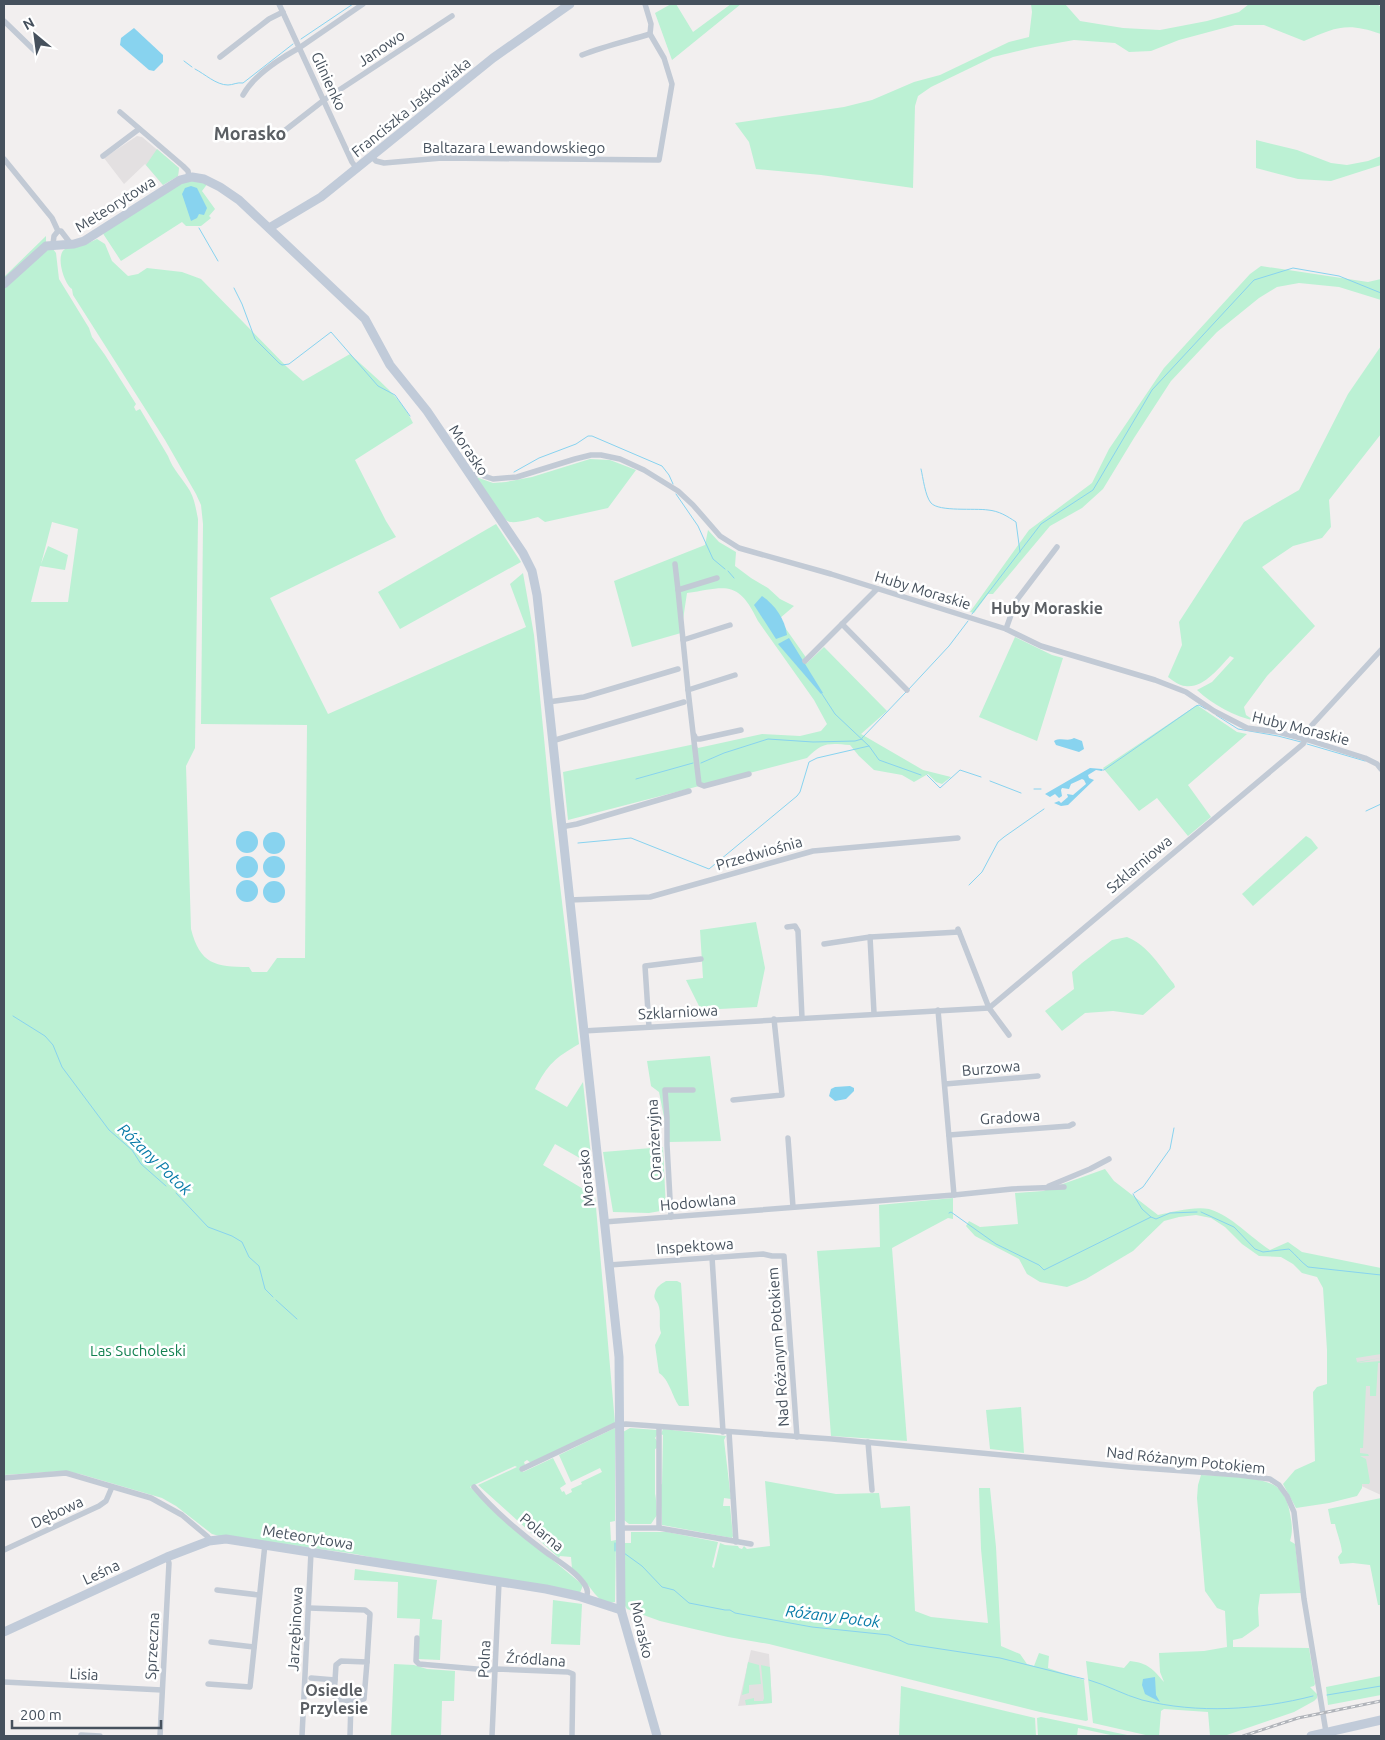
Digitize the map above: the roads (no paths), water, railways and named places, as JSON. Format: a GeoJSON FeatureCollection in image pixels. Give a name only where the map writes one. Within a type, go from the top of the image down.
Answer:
{"type":"FeatureCollection","features":[{"type":"Feature","properties":{"kind":"street","name":"Glinienko"},"geometry":{"type":"LineString","coordinates":[[279,4],[352,162],[357,169]]}},
{"type":"Feature","properties":{"kind":"street"},"geometry":{"type":"LineString","coordinates":[[243,95],[252,81],[289,53],[300,48],[363,4]]}},
{"type":"Feature","properties":{"kind":"street","name":"Franciszka Jaśkowiaka"},"geometry":{"type":"LineString","coordinates":[[269,228],[312,203],[372,157],[492,58],[570,4]]}},
{"type":"Feature","properties":{"kind":"street"},"geometry":{"type":"LineString","coordinates":[[582,56],[600,48],[650,34],[651,24],[646,4]]}},
{"type":"Feature","properties":{"kind":"street"},"geometry":{"type":"LineString","coordinates":[[220,57],[269,19],[283,12]]}},
{"type":"Feature","properties":{"kind":"street","name":"Janowo"},"geometry":{"type":"LineString","coordinates":[[274,139],[324,100],[452,16]]}},
{"type":"Feature","properties":{"kind":"street"},"geometry":{"type":"LineString","coordinates":[[4,21],[35,51]]}},
{"type":"Feature","properties":{"kind":"street","name":"Baltazara Lewandowskiego"},"geometry":{"type":"LineString","coordinates":[[372,157],[375,160],[384,162],[442,158],[659,160],[672,84],[664,58],[650,34]]}},
{"type":"Feature","properties":{"kind":"street"},"geometry":{"type":"LineString","coordinates":[[120,112],[183,166],[191,177]]}},
{"type":"Feature","properties":{"kind":"street"},"geometry":{"type":"LineString","coordinates":[[103,156],[139,129]]}},
{"type":"Feature","properties":{"kind":"street"},"geometry":{"type":"LineString","coordinates":[[4,159],[52,218],[58,231],[62,231],[70,244]]}},
{"type":"Feature","properties":{"kind":"street","name":"Morasko"},"geometry":{"type":"LineString","coordinates":[[191,177],[209,181],[238,200],[365,319],[390,365],[427,411],[519,548],[532,571],[537,595],[619,1357],[621,1610],[657,1736]]}},
{"type":"Feature","properties":{"kind":"street","name":"Meteorytowa"},"geometry":{"type":"LineString","coordinates":[[53,244],[70,244],[86,240],[174,183],[191,177]]}},
{"type":"Feature","properties":{"kind":"street"},"geometry":{"type":"LineString","coordinates":[[4,284],[42,249],[53,244],[54,236],[58,231]]}},
{"type":"Feature","properties":{"kind":"street","name":"Huby Moraskie"},"geometry":{"type":"LineString","coordinates":[[470,476],[478,474],[493,479],[509,478],[532,473],[584,456],[601,455],[620,459],[644,470],[686,497],[716,532],[729,543],[739,548],[1006,629],[1042,646],[1155,680],[1186,692],[1214,711],[1247,728],[1278,732],[1305,739],[1365,758],[1377,764],[1381,769]]}},
{"type":"Feature","properties":{"kind":"street"},"geometry":{"type":"LineString","coordinates":[[1006,629],[1016,601],[1057,547]]}},
{"type":"Feature","properties":{"kind":"street"},"geometry":{"type":"LineString","coordinates":[[675,564],[700,784],[701,786],[749,774]]}},
{"type":"Feature","properties":{"kind":"street"},"geometry":{"type":"LineString","coordinates":[[678,590],[716,578]]}},
{"type":"Feature","properties":{"kind":"street"},"geometry":{"type":"LineString","coordinates":[[805,660],[877,589]]}},
{"type":"Feature","properties":{"kind":"street"},"geometry":{"type":"LineString","coordinates":[[842,624],[907,690]]}},
{"type":"Feature","properties":{"kind":"street"},"geometry":{"type":"LineString","coordinates":[[683,640],[730,625]]}},
{"type":"Feature","properties":{"kind":"street","name":"Szklarniowa"},"geometry":{"type":"LineString","coordinates":[[583,1030],[989,1008],[1303,744],[1312,725],[1381,650]]}},
{"type":"Feature","properties":{"kind":"street"},"geometry":{"type":"LineString","coordinates":[[548,702],[584,697],[678,669]]}},
{"type":"Feature","properties":{"kind":"street"},"geometry":{"type":"LineString","coordinates":[[688,690],[735,675]]}},
{"type":"Feature","properties":{"kind":"street"},"geometry":{"type":"LineString","coordinates":[[552,742],[684,702]]}},
{"type":"Feature","properties":{"kind":"street"},"geometry":{"type":"LineString","coordinates":[[694,735],[696,739],[700,739],[741,730]]}},
{"type":"Feature","properties":{"kind":"street"},"geometry":{"type":"LineString","coordinates":[[561,827],[688,791]]}},
{"type":"Feature","properties":{"kind":"street","name":"Przedwiośnia"},"geometry":{"type":"LineString","coordinates":[[569,900],[650,897],[812,851],[958,838]]}},
{"type":"Feature","properties":{"kind":"street"},"geometry":{"type":"LineString","coordinates":[[787,927],[796,926],[798,930],[802,1018]]}},
{"type":"Feature","properties":{"kind":"street"},"geometry":{"type":"LineString","coordinates":[[824,944],[870,937],[958,931],[989,1008],[1008,1035]]}},
{"type":"Feature","properties":{"kind":"street"},"geometry":{"type":"LineString","coordinates":[[870,937],[874,1014]]}},
{"type":"Feature","properties":{"kind":"street"},"geometry":{"type":"LineString","coordinates":[[649,1027],[645,966],[701,959]]}},
{"type":"Feature","properties":{"kind":"street"},"geometry":{"type":"LineString","coordinates":[[938,1010],[954,1194]]}},
{"type":"Feature","properties":{"kind":"street"},"geometry":{"type":"LineString","coordinates":[[734,1100],[782,1095],[774,1019]]}},
{"type":"Feature","properties":{"kind":"street","name":"Burzowa"},"geometry":{"type":"LineString","coordinates":[[945,1084],[1038,1076]]}},
{"type":"Feature","properties":{"kind":"street","name":"Oranżeryjna"},"geometry":{"type":"LineString","coordinates":[[671,1217],[664,1090],[693,1090]]}},
{"type":"Feature","properties":{"kind":"street","name":"Gradowa"},"geometry":{"type":"LineString","coordinates":[[949,1135],[1069,1126],[1072,1124]]}},
{"type":"Feature","properties":{"kind":"street"},"geometry":{"type":"LineString","coordinates":[[788,1138],[793,1207]]}},
{"type":"Feature","properties":{"kind":"street","name":"Hodowlana"},"geometry":{"type":"LineString","coordinates":[[1045,1188],[1090,1170],[1108,1159]]}},
{"type":"Feature","properties":{"kind":"street","name":"Hodowlana"},"geometry":{"type":"LineString","coordinates":[[604,1222],[1064,1187]]}},
{"type":"Feature","properties":{"kind":"street","name":"Inspektowa"},"geometry":{"type":"LineString","coordinates":[[609,1265],[764,1254],[784,1256]]}},
{"type":"Feature","properties":{"kind":"street","name":"Nad Różanym Potokiem"},"geometry":{"type":"LineString","coordinates":[[784,1256],[797,1437]]}},
{"type":"Feature","properties":{"kind":"street"},"geometry":{"type":"LineString","coordinates":[[712,1257],[736,1542]]}},
{"type":"Feature","properties":{"kind":"street"},"geometry":{"type":"LineString","coordinates":[[522,1469],[620,1424]]}},
{"type":"Feature","properties":{"kind":"street","name":"Nad Różanym Potokiem"},"geometry":{"type":"LineString","coordinates":[[620,1424],[868,1442],[1270,1479],[1279,1485],[1287,1496],[1294,1512],[1304,1599],[1326,1732]]}},
{"type":"Feature","properties":{"kind":"street"},"geometry":{"type":"LineString","coordinates":[[659,1427],[659,1528]]}},
{"type":"Feature","properties":{"kind":"street"},"geometry":{"type":"LineString","coordinates":[[868,1442],[872,1490]]}},
{"type":"Feature","properties":{"kind":"street"},"geometry":{"type":"LineString","coordinates":[[4,1478],[66,1473],[157,1500],[189,1521],[211,1541]]}},
{"type":"Feature","properties":{"kind":"street","name":"Polarna"},"geometry":{"type":"LineString","coordinates":[[474,1486],[504,1517],[580,1579],[588,1591],[586,1599]]}},
{"type":"Feature","properties":{"kind":"street","name":"Dębowa"},"geometry":{"type":"LineString","coordinates":[[4,1550],[99,1506],[106,1501],[112,1487]]}},
{"type":"Feature","properties":{"kind":"street"},"geometry":{"type":"LineString","coordinates":[[619,1528],[659,1528],[751,1544]]}},
{"type":"Feature","properties":{"kind":"street","name":"Meteorytowa"},"geometry":{"type":"LineString","coordinates":[[211,1541],[232,1539],[546,1589],[621,1610]]}},
{"type":"Feature","properties":{"kind":"street","name":"Leśna"},"geometry":{"type":"LineString","coordinates":[[4,1632],[166,1557],[211,1541]]}},
{"type":"Feature","properties":{"kind":"street"},"geometry":{"type":"LineString","coordinates":[[208,1684],[250,1688],[265,1545]]}},
{"type":"Feature","properties":{"kind":"street","name":"Jarzębinowa"},"geometry":{"type":"LineString","coordinates":[[302,1736],[311,1552]]}},
{"type":"Feature","properties":{"kind":"street","name":"Sprzeczna"},"geometry":{"type":"LineString","coordinates":[[160,1736],[168,1567],[166,1557]]}},
{"type":"Feature","properties":{"kind":"street","name":"Polna"},"geometry":{"type":"LineString","coordinates":[[492,1736],[499,1582]]}},
{"type":"Feature","properties":{"kind":"street"},"geometry":{"type":"LineString","coordinates":[[217,1590],[259,1594]]}},
{"type":"Feature","properties":{"kind":"street"},"geometry":{"type":"LineString","coordinates":[[309,1608],[365,1610],[369,1612],[369,1634],[367,1662],[364,1699],[341,1700],[334,1696],[338,1662],[367,1662]]}},
{"type":"Feature","properties":{"kind":"street"},"geometry":{"type":"LineString","coordinates":[[417,1638],[416,1661],[419,1664],[457,1668],[496,1669]]}},
{"type":"Feature","properties":{"kind":"street"},"geometry":{"type":"LineString","coordinates":[[211,1642],[254,1647]]}},
{"type":"Feature","properties":{"kind":"street","name":"Źródlana"},"geometry":{"type":"LineString","coordinates":[[496,1669],[568,1672],[573,1674],[572,1736]]}},
{"type":"Feature","properties":{"kind":"street"},"geometry":{"type":"LineString","coordinates":[[311,1678],[335,1680]]}},
{"type":"Feature","properties":{"kind":"street","name":"Lisia"},"geometry":{"type":"LineString","coordinates":[[4,1682],[162,1690]]}},
{"type":"Feature","properties":{"kind":"street"},"geometry":{"type":"LineString","coordinates":[[350,1736],[351,1701]]}},
{"type":"Feature","properties":{"kind":"street"},"geometry":{"type":"LineString","coordinates":[[1311,1736],[1381,1720]]}},
{"type":"Feature","properties":{"kind":"street"},"geometry":{"type":"LineString","coordinates":[[81,1735],[100,1736]]}},
{"type":"Feature","properties":{"kind":"water"},"geometry":{"type":"Polygon","coordinates":[[[134,28],[163,55],[163,62],[154,71],[149,70],[120,45],[121,38],[134,28]]]}},
{"type":"Feature","properties":{"kind":"water"},"geometry":{"type":"Polygon","coordinates":[[[191,186],[197,188],[207,208],[204,215],[199,214],[197,218],[191,221],[182,194],[185,188],[191,186]]]}},
{"type":"Feature","properties":{"kind":"water"},"geometry":{"type":"Polygon","coordinates":[[[762,596],[779,613],[787,635],[776,639],[754,605],[762,596]]]}},
{"type":"Feature","properties":{"kind":"water"},"geometry":{"type":"Polygon","coordinates":[[[789,638],[823,693],[821,694],[778,644],[789,638]]]}},
{"type":"Feature","properties":{"kind":"water"},"geometry":{"type":"Polygon","coordinates":[[[1074,738],[1082,741],[1084,749],[1079,752],[1056,745],[1054,741],[1059,739],[1069,740],[1074,738]]]}},
{"type":"Feature","properties":{"kind":"water"},"geometry":{"type":"Polygon","coordinates":[[[1090,768],[1102,769],[1102,771],[1096,770],[1088,775],[1089,778],[1094,780],[1068,805],[1061,806],[1054,803],[1059,801],[1061,803],[1068,797],[1067,794],[1073,795],[1086,784],[1084,780],[1082,779],[1071,784],[1069,789],[1062,788],[1062,796],[1059,798],[1055,794],[1050,797],[1045,794],[1090,768]]]}},
{"type":"Feature","properties":{"kind":"water"},"geometry":{"type":"Polygon","coordinates":[[[247,831],[255,834],[258,842],[255,850],[247,853],[239,850],[236,842],[239,834],[247,831]]]}},
{"type":"Feature","properties":{"kind":"water"},"geometry":{"type":"Polygon","coordinates":[[[274,832],[282,835],[285,843],[282,851],[274,854],[266,851],[263,843],[266,835],[274,832]]]}},
{"type":"Feature","properties":{"kind":"water"},"geometry":{"type":"Polygon","coordinates":[[[247,856],[255,859],[258,867],[255,875],[247,878],[239,875],[236,867],[239,859],[247,856]]]}},
{"type":"Feature","properties":{"kind":"water"},"geometry":{"type":"Polygon","coordinates":[[[274,856],[282,859],[285,867],[282,875],[274,878],[266,875],[263,867],[266,859],[274,856]]]}},
{"type":"Feature","properties":{"kind":"water"},"geometry":{"type":"Polygon","coordinates":[[[247,880],[255,883],[258,891],[255,899],[247,902],[239,899],[236,891],[239,883],[247,880]]]}},
{"type":"Feature","properties":{"kind":"water"},"geometry":{"type":"Polygon","coordinates":[[[274,881],[282,884],[285,892],[282,900],[274,903],[266,900],[263,892],[266,884],[274,881]]]}},
{"type":"Feature","properties":{"kind":"water"},"geometry":{"type":"Polygon","coordinates":[[[850,1086],[854,1088],[854,1091],[846,1099],[835,1101],[829,1096],[831,1089],[835,1087],[850,1086]]]}},
{"type":"Feature","properties":{"kind":"water"},"geometry":{"type":"Polygon","coordinates":[[[1155,1677],[1156,1695],[1160,1702],[1145,1694],[1142,1685],[1143,1679],[1155,1677]]]}},
{"type":"Feature","properties":{"kind":"waterway"},"geometry":{"type":"LineString","coordinates":[[301,39],[353,4]]}},
{"type":"Feature","properties":{"kind":"waterway"},"geometry":{"type":"LineString","coordinates":[[195,69],[224,85],[243,83],[293,44]]}},
{"type":"Feature","properties":{"kind":"waterway"},"geometry":{"type":"LineString","coordinates":[[184,61],[192,67]]}},
{"type":"Feature","properties":{"kind":"waterway"},"geometry":{"type":"LineString","coordinates":[[199,228],[218,261]]}},
{"type":"Feature","properties":{"kind":"waterway"},"geometry":{"type":"LineString","coordinates":[[972,614],[1041,524],[1093,490],[1152,390],[1254,280],[1293,268],[1339,276],[1381,293]]}},
{"type":"Feature","properties":{"kind":"waterway"},"geometry":{"type":"LineString","coordinates":[[234,288],[255,339],[279,363],[282,365],[289,364],[331,332],[378,386],[395,395],[410,416]]}},
{"type":"Feature","properties":{"kind":"waterway"},"geometry":{"type":"LineString","coordinates":[[514,472],[539,458],[576,444],[588,436],[592,436],[662,466],[673,484]]}},
{"type":"Feature","properties":{"kind":"waterway"},"geometry":{"type":"LineString","coordinates":[[921,469],[927,496],[935,506],[949,509],[982,509],[1003,514],[1016,522],[1020,552]]}},
{"type":"Feature","properties":{"kind":"waterway"},"geometry":{"type":"LineString","coordinates":[[676,494],[698,526],[713,559],[725,569]]}},
{"type":"Feature","properties":{"kind":"waterway"},"geometry":{"type":"LineString","coordinates":[[728,571],[734,578]]}},
{"type":"Feature","properties":{"kind":"waterway"},"geometry":{"type":"LineString","coordinates":[[909,689],[949,646],[968,621]]}},
{"type":"Feature","properties":{"kind":"waterway"},"geometry":{"type":"LineString","coordinates":[[862,738],[906,692]]}},
{"type":"Feature","properties":{"kind":"waterway"},"geometry":{"type":"LineString","coordinates":[[822,694],[835,714],[869,746],[879,760],[921,775]]}},
{"type":"Feature","properties":{"kind":"waterway"},"geometry":{"type":"LineString","coordinates":[[1101,770],[1104,770],[1196,706],[1199,705],[1206,709]]}},
{"type":"Feature","properties":{"kind":"waterway"},"geometry":{"type":"LineString","coordinates":[[1216,715],[1238,729],[1301,742]]}},
{"type":"Feature","properties":{"kind":"waterway"},"geometry":{"type":"LineString","coordinates":[[701,763],[724,753],[768,739],[813,742],[855,741],[862,739]]}},
{"type":"Feature","properties":{"kind":"waterway"},"geometry":{"type":"LineString","coordinates":[[1307,744],[1365,761]]}},
{"type":"Feature","properties":{"kind":"waterway"},"geometry":{"type":"LineString","coordinates":[[578,843],[631,838],[709,869],[797,796],[809,762],[817,758],[869,746]]}},
{"type":"Feature","properties":{"kind":"waterway"},"geometry":{"type":"LineString","coordinates":[[636,779],[693,763]]}},
{"type":"Feature","properties":{"kind":"waterway"},"geometry":{"type":"LineString","coordinates":[[927,775],[940,788],[960,770],[981,777]]}},
{"type":"Feature","properties":{"kind":"waterway"},"geometry":{"type":"LineString","coordinates":[[990,781],[1021,793]]}},
{"type":"Feature","properties":{"kind":"waterway"},"geometry":{"type":"LineString","coordinates":[[1034,789],[1041,789]]}},
{"type":"Feature","properties":{"kind":"waterway"},"geometry":{"type":"LineString","coordinates":[[1366,811],[1381,804]]}},
{"type":"Feature","properties":{"kind":"waterway"},"geometry":{"type":"LineString","coordinates":[[969,885],[982,872],[998,842],[1044,809]]}},
{"type":"Feature","properties":{"kind":"waterway","name":"Różany Potok"},"geometry":{"type":"LineString","coordinates":[[13,1016],[45,1036],[53,1045],[62,1067],[109,1130],[132,1150],[141,1164],[166,1186]]}},
{"type":"Feature","properties":{"kind":"waterway"},"geometry":{"type":"LineString","coordinates":[[1134,1193],[1143,1187],[1170,1149],[1174,1128]]}},
{"type":"Feature","properties":{"kind":"waterway","name":"Różany Potok"},"geometry":{"type":"LineString","coordinates":[[176,1193],[208,1227],[242,1242],[249,1257],[259,1266],[265,1289],[273,1297]]}},
{"type":"Feature","properties":{"kind":"waterway"},"geometry":{"type":"LineString","coordinates":[[1133,1194],[1142,1209],[1151,1217]]}},
{"type":"Feature","properties":{"kind":"waterway"},"geometry":{"type":"LineString","coordinates":[[949,1213],[951,1212],[996,1244],[1039,1265],[1044,1270],[1151,1217],[1156,1219],[1170,1213],[1197,1212]]}},
{"type":"Feature","properties":{"kind":"waterway"},"geometry":{"type":"LineString","coordinates":[[1201,1212],[1234,1227],[1255,1249],[1263,1252],[1289,1249],[1308,1267],[1381,1275]]}},
{"type":"Feature","properties":{"kind":"waterway","name":"Różany Potok"},"geometry":{"type":"LineString","coordinates":[[276,1300],[297,1319]]}},
{"type":"Feature","properties":{"kind":"waterway","name":"Różany Potok"},"geometry":{"type":"LineString","coordinates":[[615,1543],[615,1551]]}},
{"type":"Feature","properties":{"kind":"waterway","name":"Różany Potok"},"geometry":{"type":"LineString","coordinates":[[624,1553],[642,1566],[662,1587],[674,1590],[689,1603],[812,1627],[889,1635],[908,1644],[1000,1658],[1084,1679]]}},
{"type":"Feature","properties":{"kind":"waterway","name":"Różany Potok"},"geometry":{"type":"LineString","coordinates":[[1089,1680],[1142,1700],[1206,1709],[1249,1707],[1313,1696]]}},
{"type":"Feature","properties":{"kind":"waterway","name":"Różany Potok"},"geometry":{"type":"LineString","coordinates":[[1327,1695],[1381,1686]]}},
{"type":"Feature","properties":{"kind":"railway"},"geometry":{"type":"LineString","coordinates":[[1243,1736],[1298,1718],[1381,1701]]}},
{"type":"Feature","properties":{"kind":"district","name":"Morasko"},"geometry":{"type":"Point","coordinates":[250,133]}},
{"type":"Feature","properties":{"kind":"district","name":"Huby Moraskie"},"geometry":{"type":"Point","coordinates":[1047,608]}},
{"type":"Feature","properties":{"kind":"district","name":"Osiedle Przylesie"},"geometry":{"type":"Point","coordinates":[334,1699]}},
{"type":"Feature","properties":{"kind":"park label","name":"Las Sucholeski"},"geometry":{"type":"Point","coordinates":[138,1350]}}]}
